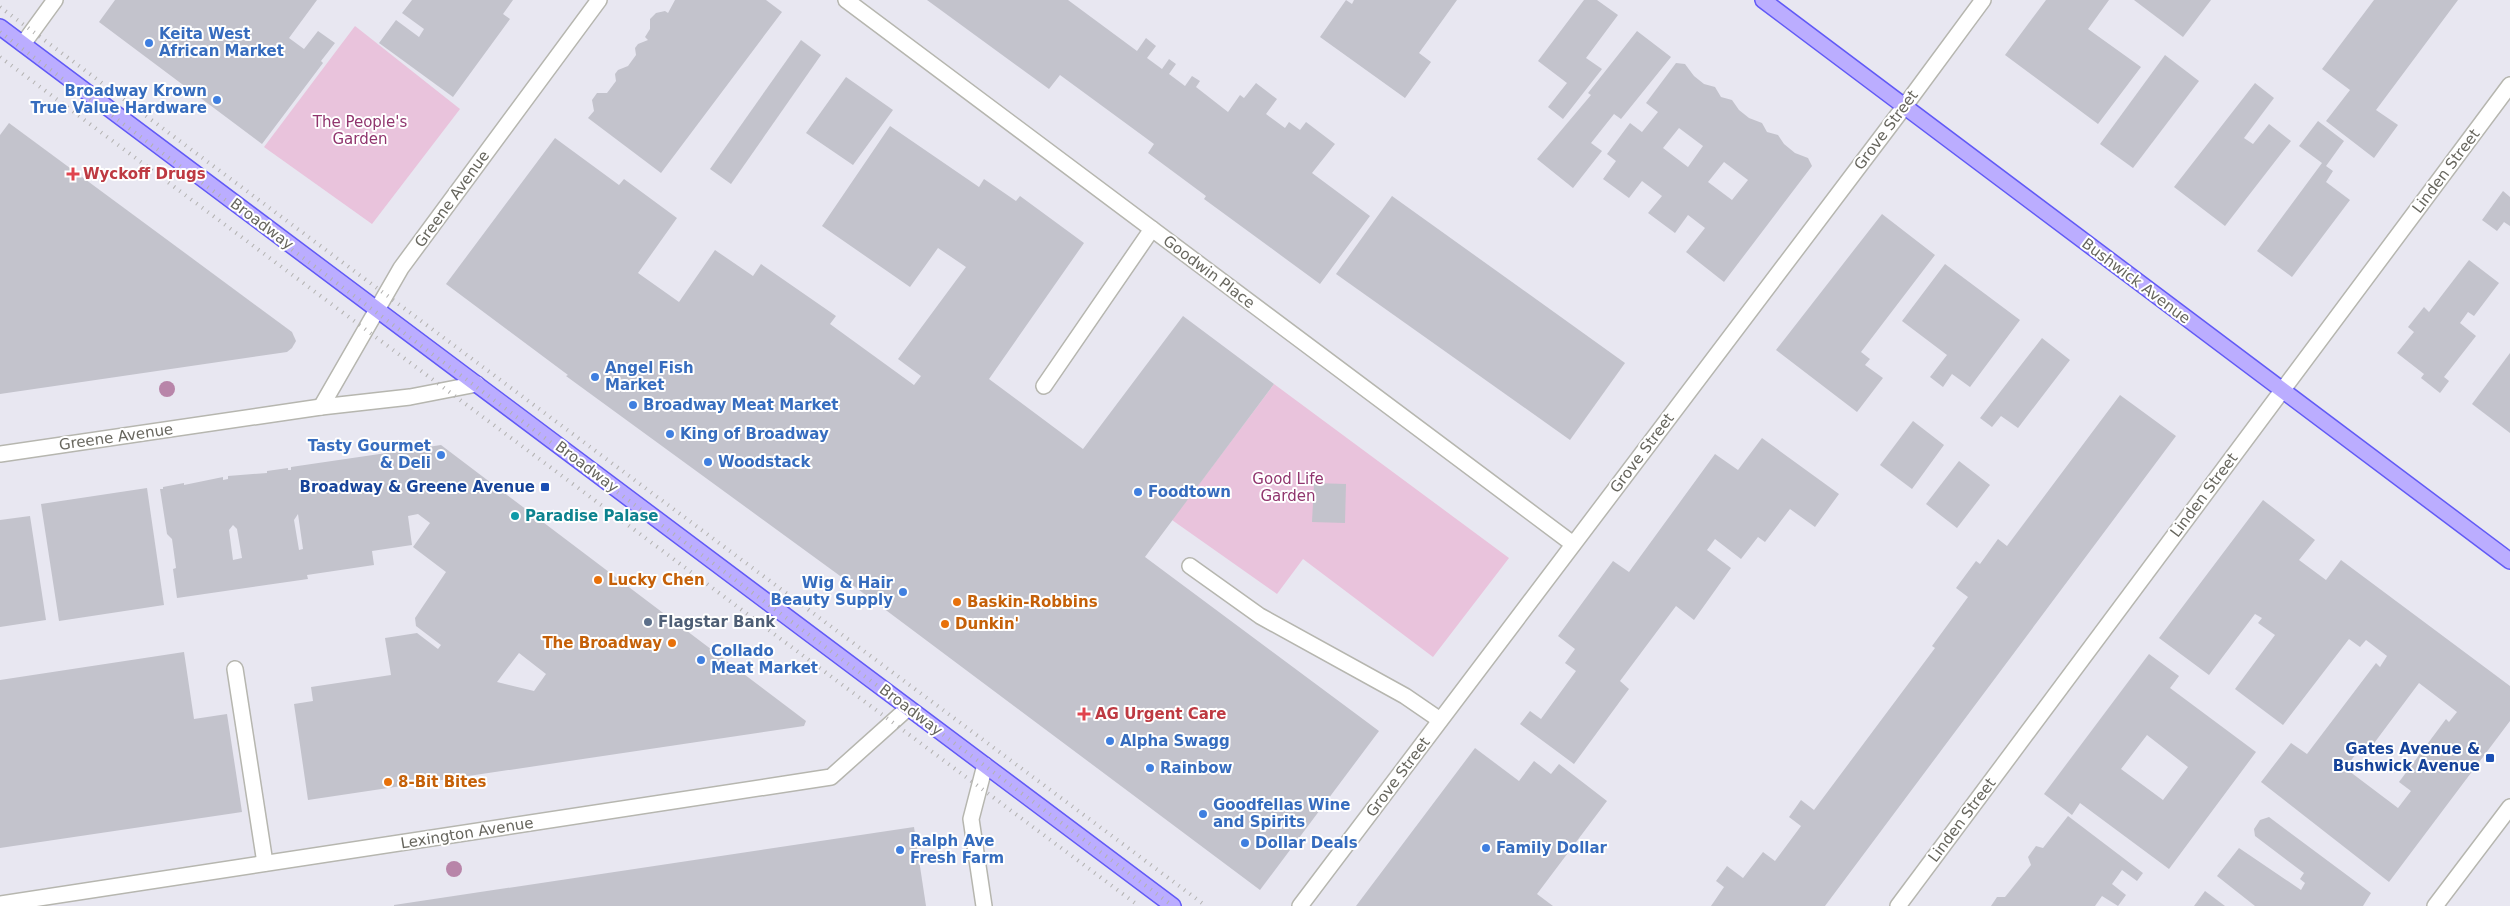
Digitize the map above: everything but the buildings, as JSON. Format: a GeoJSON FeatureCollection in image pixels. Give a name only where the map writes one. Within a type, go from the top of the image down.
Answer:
{"type":"FeatureCollection","features":[{"type":"Feature","properties":{"kind":"main road","name":"Bushwick Avenue"},"geometry":{"type":"LineString","coordinates":[[1763,0],[2510,562]]}},
{"type":"Feature","properties":{"kind":"main road","name":"Broadway"},"geometry":{"type":"LineString","coordinates":[[0,27],[1173,906]]}},
{"type":"Feature","properties":{"kind":"street"},"geometry":{"type":"LineString","coordinates":[[23,44],[56,0]]}},
{"type":"Feature","properties":{"kind":"street","name":"Greene Avenue"},"geometry":{"type":"LineString","coordinates":[[321,407],[401,268],[599,0]]}},
{"type":"Feature","properties":{"kind":"street","name":"Goodwin Place"},"geometry":{"type":"LineString","coordinates":[[846,0],[1573,544]]}},
{"type":"Feature","properties":{"kind":"street","name":"Grove Street"},"geometry":{"type":"LineString","coordinates":[[1300,906],[1983,0]]}},
{"type":"Feature","properties":{"kind":"street","name":"Linden Street"},"geometry":{"type":"LineString","coordinates":[[1898,906],[2510,85]]}},
{"type":"Feature","properties":{"kind":"street"},"geometry":{"type":"LineString","coordinates":[[1044,386],[1152,229]]}},
{"type":"Feature","properties":{"kind":"street","name":"Greene Avenue"},"geometry":{"type":"LineString","coordinates":[[0,454],[321,407],[410,397],[477,384]]}},
{"type":"Feature","properties":{"kind":"street"},"geometry":{"type":"LineString","coordinates":[[1190,566],[1260,616],[1405,696],[1440,720]]}},
{"type":"Feature","properties":{"kind":"street"},"geometry":{"type":"LineString","coordinates":[[235,669],[265,863]]}},
{"type":"Feature","properties":{"kind":"street","name":"Lexington Avenue"},"geometry":{"type":"LineString","coordinates":[[0,904],[831,777],[908,708]]}},
{"type":"Feature","properties":{"kind":"street"},"geometry":{"type":"LineString","coordinates":[[984,906],[971,819],[985,765]]}},
{"type":"Feature","properties":{"kind":"street"},"geometry":{"type":"LineString","coordinates":[[2436,906],[2510,807]]}},
{"type":"Feature","properties":{"kind":"green space","name":"The People's Garden"},"geometry":{"type":"Polygon","coordinates":[[[355,26],[460,109],[372,224],[264,147],[355,26]]]}},
{"type":"Feature","properties":{"kind":"green space","name":"Good Life Garden"},"geometry":{"type":"Polygon","coordinates":[[[1274,384],[1509,558],[1433,657],[1303,559],[1277,594],[1172,520],[1274,384]]]}},
{"type":"Feature","properties":{"kind":"railway"},"geometry":{"type":"LineString","coordinates":[[0,7],[1206,906]]}},
{"type":"Feature","properties":{"kind":"railway"},"geometry":{"type":"LineString","coordinates":[[0,32],[1173,906]]}},
{"type":"Feature","properties":{"kind":"railway"},"geometry":{"type":"LineString","coordinates":[[0,57],[1139,906]]}},
{"type":"Feature","properties":{"kind":"place","name":"Keita West African Market"},"geometry":{"type":"Point","coordinates":[149,43]}},
{"type":"Feature","properties":{"kind":"place","name":"Broadway Krown True Value Hardware"},"geometry":{"type":"Point","coordinates":[217,100]}},
{"type":"Feature","properties":{"kind":"place","name":"Wyckoff Drugs"},"geometry":{"type":"Point","coordinates":[73,174]}},
{"type":"Feature","properties":{"kind":"place","name":"Angel Fish Market"},"geometry":{"type":"Point","coordinates":[595,377]}},
{"type":"Feature","properties":{"kind":"place","name":"Broadway Meat Market"},"geometry":{"type":"Point","coordinates":[633,405]}},
{"type":"Feature","properties":{"kind":"place","name":"King of Broadway"},"geometry":{"type":"Point","coordinates":[670,434]}},
{"type":"Feature","properties":{"kind":"place","name":"Tasty Gourmet & Deli"},"geometry":{"type":"Point","coordinates":[441,455]}},
{"type":"Feature","properties":{"kind":"place","name":"Woodstack"},"geometry":{"type":"Point","coordinates":[708,462]}},
{"type":"Feature","properties":{"kind":"place","name":"Broadway & Greene Avenue"},"geometry":{"type":"Point","coordinates":[545,487]}},
{"type":"Feature","properties":{"kind":"place","name":"Foodtown"},"geometry":{"type":"Point","coordinates":[1138,492]}},
{"type":"Feature","properties":{"kind":"place","name":"Paradise Palase"},"geometry":{"type":"Point","coordinates":[515,516]}},
{"type":"Feature","properties":{"kind":"place","name":"Lucky Chen"},"geometry":{"type":"Point","coordinates":[598,580]}},
{"type":"Feature","properties":{"kind":"place","name":"Wig & Hair Beauty Supply"},"geometry":{"type":"Point","coordinates":[903,592]}},
{"type":"Feature","properties":{"kind":"place","name":"Baskin-Robbins"},"geometry":{"type":"Point","coordinates":[957,602]}},
{"type":"Feature","properties":{"kind":"place","name":"Flagstar Bank"},"geometry":{"type":"Point","coordinates":[648,622]}},
{"type":"Feature","properties":{"kind":"place","name":"Dunkin'"},"geometry":{"type":"Point","coordinates":[945,624]}},
{"type":"Feature","properties":{"kind":"place","name":"The Broadway"},"geometry":{"type":"Point","coordinates":[672,643]}},
{"type":"Feature","properties":{"kind":"place","name":"Collado Meat Market"},"geometry":{"type":"Point","coordinates":[701,660]}},
{"type":"Feature","properties":{"kind":"place","name":"AG Urgent Care"},"geometry":{"type":"Point","coordinates":[1084,714]}},
{"type":"Feature","properties":{"kind":"place","name":"Alpha Swagg"},"geometry":{"type":"Point","coordinates":[1110,741]}},
{"type":"Feature","properties":{"kind":"place","name":"Gates Avenue & Bushwick Avenue"},"geometry":{"type":"Point","coordinates":[2490,758]}},
{"type":"Feature","properties":{"kind":"place","name":"Rainbow"},"geometry":{"type":"Point","coordinates":[1150,768]}},
{"type":"Feature","properties":{"kind":"place","name":"8-Bit Bites"},"geometry":{"type":"Point","coordinates":[388,782]}},
{"type":"Feature","properties":{"kind":"place","name":"Goodfellas Wine and Spirits"},"geometry":{"type":"Point","coordinates":[1203,814]}},
{"type":"Feature","properties":{"kind":"place","name":"Dollar Deals"},"geometry":{"type":"Point","coordinates":[1245,843]}},
{"type":"Feature","properties":{"kind":"place","name":"Family Dollar"},"geometry":{"type":"Point","coordinates":[1486,848]}},
{"type":"Feature","properties":{"kind":"place","name":"Ralph Ave Fresh Farm"},"geometry":{"type":"Point","coordinates":[900,850]}}]}
